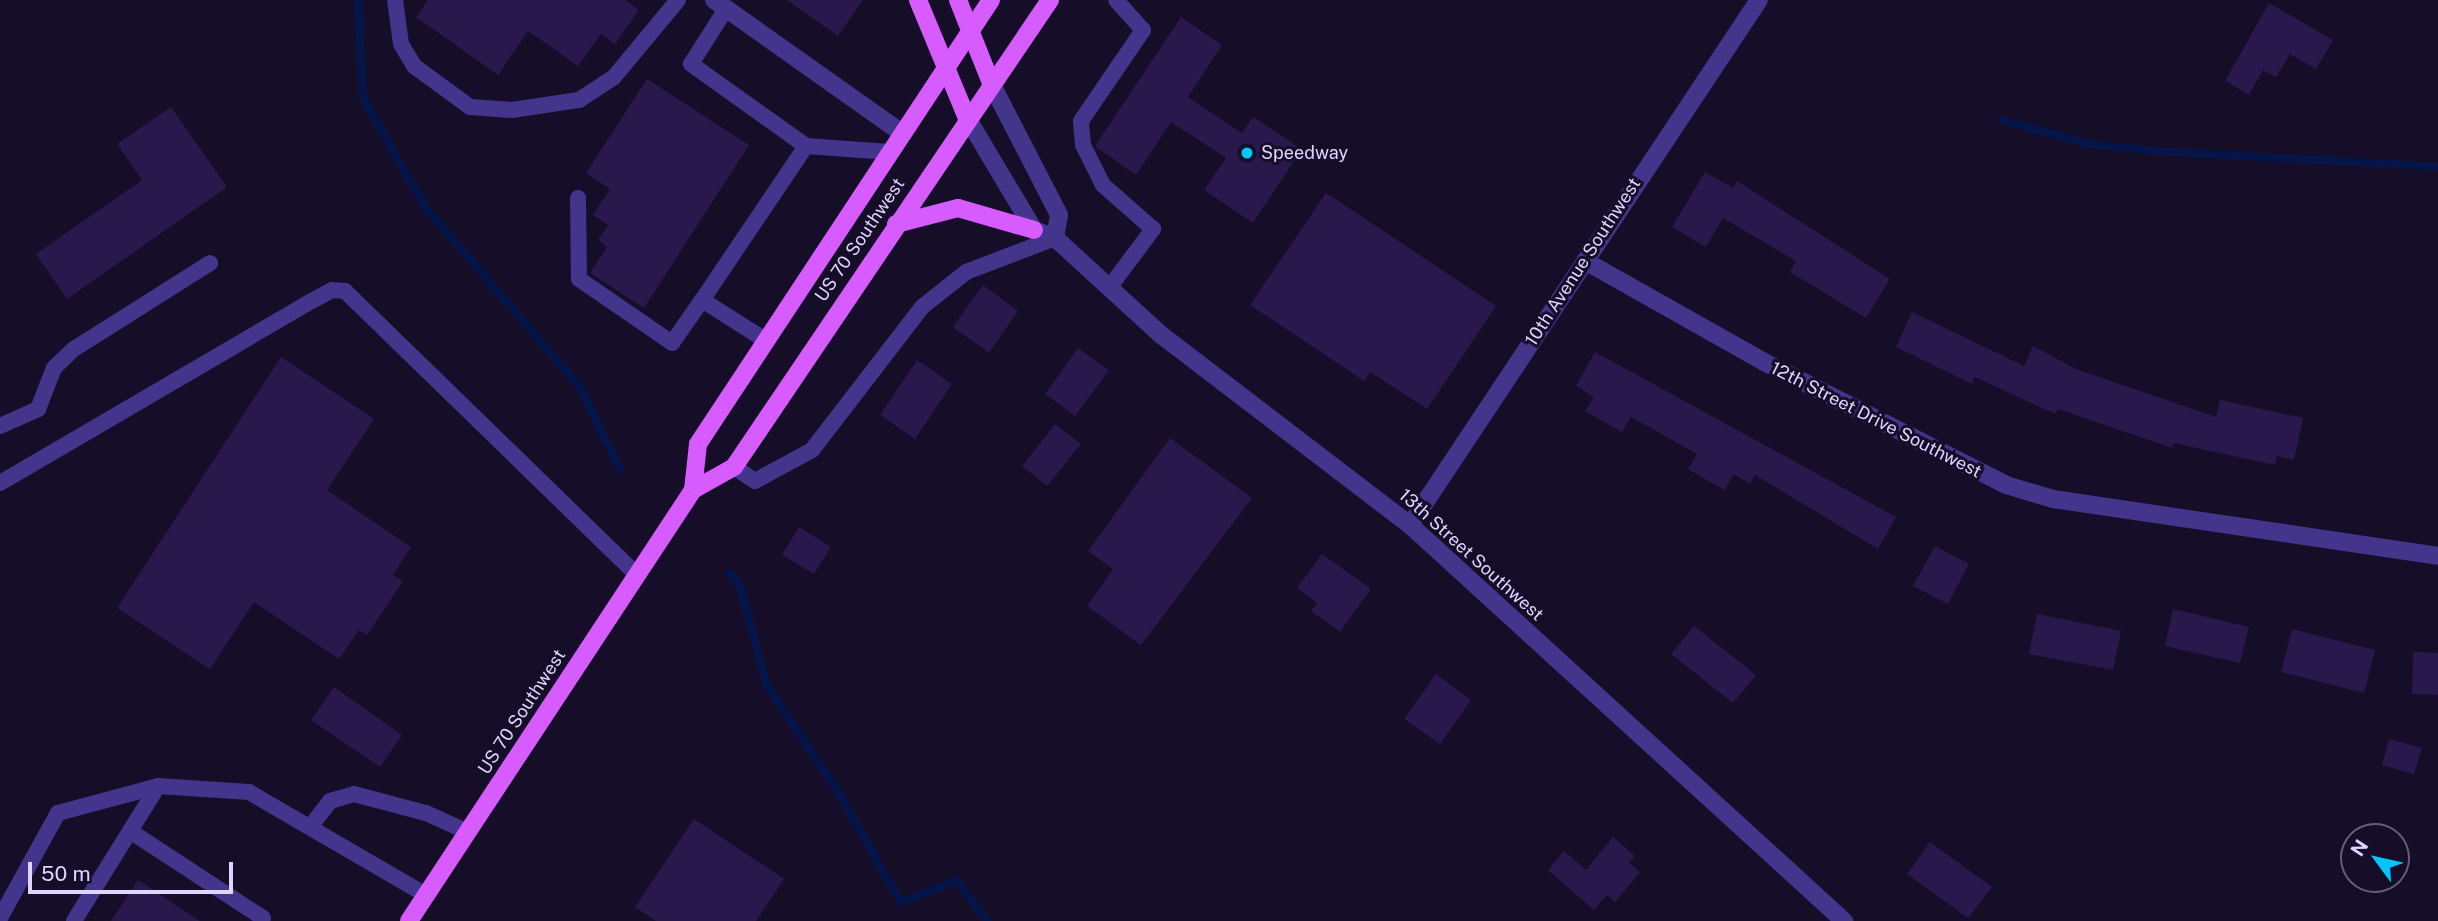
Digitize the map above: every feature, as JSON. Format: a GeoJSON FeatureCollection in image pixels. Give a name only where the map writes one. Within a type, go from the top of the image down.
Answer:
{"type":"FeatureCollection","features":[{"type":"Feature","properties":{"kind":"main road"},"geometry":{"type":"LineString","coordinates":[[918,0],[966,116]]}},
{"type":"Feature","properties":{"kind":"main road"},"geometry":{"type":"LineString","coordinates":[[958,0],[990,83]]}},
{"type":"Feature","properties":{"kind":"main road","name":"US 70 Southwest"},"geometry":{"type":"LineString","coordinates":[[409,921],[693,490],[698,444],[991,0]]}},
{"type":"Feature","properties":{"kind":"main road","name":"US 70 Southwest"},"geometry":{"type":"LineString","coordinates":[[693,490],[734,467],[966,116],[1050,0]]}},
{"type":"Feature","properties":{"kind":"main road"},"geometry":{"type":"LineString","coordinates":[[896,224],[958,208],[1034,230]]}},
{"type":"Feature","properties":{"kind":"street","name":"10th Avenue Southwest"},"geometry":{"type":"LineString","coordinates":[[1410,525],[1759,0]]}},
{"type":"Feature","properties":{"kind":"street"},"geometry":{"type":"LineString","coordinates":[[720,4],[902,133]]}},
{"type":"Feature","properties":{"kind":"street"},"geometry":{"type":"LineString","coordinates":[[990,83],[1059,215],[1055,238]]}},
{"type":"Feature","properties":{"kind":"street"},"geometry":{"type":"LineString","coordinates":[[966,116],[1034,230]]}},
{"type":"Feature","properties":{"kind":"street","name":"13th Street Southwest"},"geometry":{"type":"LineString","coordinates":[[1034,230],[1055,238],[1109,288],[1258,412],[1410,525],[1844,921]]}},
{"type":"Feature","properties":{"kind":"street","name":"12th Street Drive Southwest"},"geometry":{"type":"LineString","coordinates":[[1585,261],[1764,362],[2006,485],[2053,499],[2438,555]]}},
{"type":"Feature","properties":{"kind":"lane"},"geometry":{"type":"LineString","coordinates":[[395,0],[401,44],[414,66],[470,107],[512,110],[579,100],[602,85],[678,0]]}},
{"type":"Feature","properties":{"kind":"lane"},"geometry":{"type":"LineString","coordinates":[[1109,288],[1153,229],[1103,185],[1083,145],[1081,121],[1143,30],[1116,0]]}},
{"type":"Feature","properties":{"kind":"lane"},"geometry":{"type":"LineString","coordinates":[[720,4],[691,64],[806,146],[889,152]]}},
{"type":"Feature","properties":{"kind":"lane"},"geometry":{"type":"LineString","coordinates":[[578,198],[579,279],[672,344],[806,146]]}},
{"type":"Feature","properties":{"kind":"lane"},"geometry":{"type":"LineString","coordinates":[[734,467],[755,481],[813,450],[922,307],[966,272],[1055,238]]}},
{"type":"Feature","properties":{"kind":"lane"},"geometry":{"type":"LineString","coordinates":[[0,426],[38,409],[54,368],[74,349],[210,263]]}},
{"type":"Feature","properties":{"kind":"lane"},"geometry":{"type":"LineString","coordinates":[[0,483],[306,304],[332,290],[345,291],[637,575]]}},
{"type":"Feature","properties":{"kind":"lane"},"geometry":{"type":"LineString","coordinates":[[702,300],[765,340]]}},
{"type":"Feature","properties":{"kind":"lane"},"geometry":{"type":"LineString","coordinates":[[74,921],[158,786]]}},
{"type":"Feature","properties":{"kind":"lane"},"geometry":{"type":"LineString","coordinates":[[0,918],[58,813],[158,786],[249,792],[426,895]]}},
{"type":"Feature","properties":{"kind":"lane"},"geometry":{"type":"LineString","coordinates":[[310,827],[330,802],[354,794],[426,813],[468,832]]}},
{"type":"Feature","properties":{"kind":"lane"},"geometry":{"type":"LineString","coordinates":[[130,831],[263,918]]}},
{"type":"Feature","properties":{"kind":"building"},"geometry":{"type":"Polygon","coordinates":[[[428,0],[625,0],[639,10],[615,44],[601,34],[578,66],[528,31],[498,75],[416,17],[428,0]]]}},
{"type":"Feature","properties":{"kind":"building"},"geometry":{"type":"Polygon","coordinates":[[[787,0],[863,0],[838,36],[787,0]]]}},
{"type":"Feature","properties":{"kind":"building"},"geometry":{"type":"Polygon","coordinates":[[[2269,3],[2333,40],[2316,69],[2290,54],[2276,77],[2263,70],[2249,95],[2225,81],[2269,3]]]}},
{"type":"Feature","properties":{"kind":"building"},"geometry":{"type":"Polygon","coordinates":[[[1181,17],[1222,45],[1188,97],[1242,133],[1253,117],[1302,149],[1253,223],[1204,190],[1226,158],[1171,122],[1136,175],[1095,146],[1181,17]]]}},
{"type":"Feature","properties":{"kind":"building"},"geometry":{"type":"Polygon","coordinates":[[[647,79],[749,145],[644,308],[590,273],[607,247],[598,240],[608,225],[593,215],[610,189],[586,173],[647,79]]]}},
{"type":"Feature","properties":{"kind":"building"},"geometry":{"type":"Polygon","coordinates":[[[171,107],[227,187],[67,299],[36,254],[142,180],[117,144],[171,107]]]}},
{"type":"Feature","properties":{"kind":"building"},"geometry":{"type":"Polygon","coordinates":[[[1705,172],[1733,188],[1737,181],[1890,279],[1866,318],[1790,272],[1796,261],[1723,218],[1706,247],[1672,227],[1705,172]]]}},
{"type":"Feature","properties":{"kind":"building"},"geometry":{"type":"Polygon","coordinates":[[[1326,193],[1496,306],[1427,409],[1370,372],[1364,381],[1250,305],[1326,193]]]}},
{"type":"Feature","properties":{"kind":"building"},"geometry":{"type":"Polygon","coordinates":[[[983,285],[1018,311],[989,353],[953,327],[983,285]]]}},
{"type":"Feature","properties":{"kind":"building"},"geometry":{"type":"Polygon","coordinates":[[[1912,312],[2024,366],[2033,346],[2076,369],[2216,417],[2220,400],[2303,418],[2294,460],[2277,456],[2275,465],[2174,443],[2172,448],[2058,409],[2055,414],[1975,377],[1972,384],[1896,347],[1912,312]]]}},
{"type":"Feature","properties":{"kind":"building"},"geometry":{"type":"Polygon","coordinates":[[[1078,348],[1109,370],[1075,416],[1045,394],[1078,348]]]}},
{"type":"Feature","properties":{"kind":"building"},"geometry":{"type":"Polygon","coordinates":[[[1595,352],[1896,517],[1878,549],[1755,475],[1750,484],[1734,474],[1724,490],[1688,469],[1697,454],[1631,417],[1622,432],[1585,411],[1594,397],[1576,386],[1595,352]]]}},
{"type":"Feature","properties":{"kind":"building"},"geometry":{"type":"Polygon","coordinates":[[[281,357],[374,419],[327,490],[411,547],[393,575],[403,581],[367,635],[359,630],[339,659],[254,602],[210,669],[117,608],[281,357]]]}},
{"type":"Feature","properties":{"kind":"building"},"geometry":{"type":"Polygon","coordinates":[[[917,360],[952,384],[915,439],[880,415],[917,360]]]}},
{"type":"Feature","properties":{"kind":"building"},"geometry":{"type":"Polygon","coordinates":[[[1055,424],[1081,444],[1047,486],[1022,466],[1055,424]]]}},
{"type":"Feature","properties":{"kind":"building"},"geometry":{"type":"Polygon","coordinates":[[[1170,438],[1252,498],[1141,645],[1087,606],[1113,569],[1088,551],[1170,438]]]}},
{"type":"Feature","properties":{"kind":"building"},"geometry":{"type":"Polygon","coordinates":[[[799,527],[831,547],[814,574],[782,555],[799,527]]]}},
{"type":"Feature","properties":{"kind":"building"},"geometry":{"type":"Polygon","coordinates":[[[1935,546],[1969,564],[1948,604],[1913,586],[1935,546]]]}},
{"type":"Feature","properties":{"kind":"building"},"geometry":{"type":"Polygon","coordinates":[[[1322,554],[1371,589],[1340,632],[1311,611],[1317,603],[1297,588],[1322,554]]]}},
{"type":"Feature","properties":{"kind":"building"},"geometry":{"type":"Polygon","coordinates":[[[2173,609],[2249,627],[2240,663],[2165,646],[2173,609]]]}},
{"type":"Feature","properties":{"kind":"building"},"geometry":{"type":"Polygon","coordinates":[[[2037,614],[2121,631],[2113,670],[2029,654],[2037,614]]]}},
{"type":"Feature","properties":{"kind":"building"},"geometry":{"type":"Polygon","coordinates":[[[1694,626],[1756,675],[1733,703],[1671,654],[1694,626]]]}},
{"type":"Feature","properties":{"kind":"building"},"geometry":{"type":"Polygon","coordinates":[[[2292,629],[2375,650],[2364,693],[2281,672],[2292,629]]]}},
{"type":"Feature","properties":{"kind":"building"},"geometry":{"type":"Polygon","coordinates":[[[2413,652],[2438,653],[2438,695],[2412,694],[2413,652]]]}},
{"type":"Feature","properties":{"kind":"building"},"geometry":{"type":"Polygon","coordinates":[[[1436,674],[1471,700],[1440,744],[1404,719],[1436,674]]]}},
{"type":"Feature","properties":{"kind":"building"},"geometry":{"type":"Polygon","coordinates":[[[334,687],[402,735],[380,767],[311,720],[334,687]]]}},
{"type":"Feature","properties":{"kind":"building"},"geometry":{"type":"Polygon","coordinates":[[[2389,739],[2422,748],[2414,774],[2382,765],[2389,739]]]}},
{"type":"Feature","properties":{"kind":"building"},"geometry":{"type":"Polygon","coordinates":[[[694,819],[784,879],[756,921],[656,921],[635,907],[694,819]]]}},
{"type":"Feature","properties":{"kind":"building"},"geometry":{"type":"Polygon","coordinates":[[[1613,837],[1635,856],[1629,863],[1640,872],[1615,902],[1607,895],[1594,910],[1548,870],[1564,851],[1586,870],[1613,837]]]}},
{"type":"Feature","properties":{"kind":"building"},"geometry":{"type":"Polygon","coordinates":[[[1930,842],[1992,887],[1968,918],[1907,874],[1930,842]]]}},
{"type":"Feature","properties":{"kind":"building"},"geometry":{"type":"Polygon","coordinates":[[[138,880],[200,921],[111,921],[138,880]]]}},
{"type":"Feature","properties":{"kind":"waterway"},"geometry":{"type":"LineString","coordinates":[[358,0],[363,98],[425,207],[580,387],[620,470]]}},
{"type":"Feature","properties":{"kind":"waterway"},"geometry":{"type":"LineString","coordinates":[[2002,120],[2088,144],[2155,151],[2438,167]]}},
{"type":"Feature","properties":{"kind":"waterway"},"geometry":{"type":"LineString","coordinates":[[729,573],[740,586],[767,686],[843,800],[900,902],[957,881],[987,921]]}},
{"type":"Feature","properties":{"kind":"place","name":"Speedway"},"geometry":{"type":"Point","coordinates":[1247,153]}}]}
